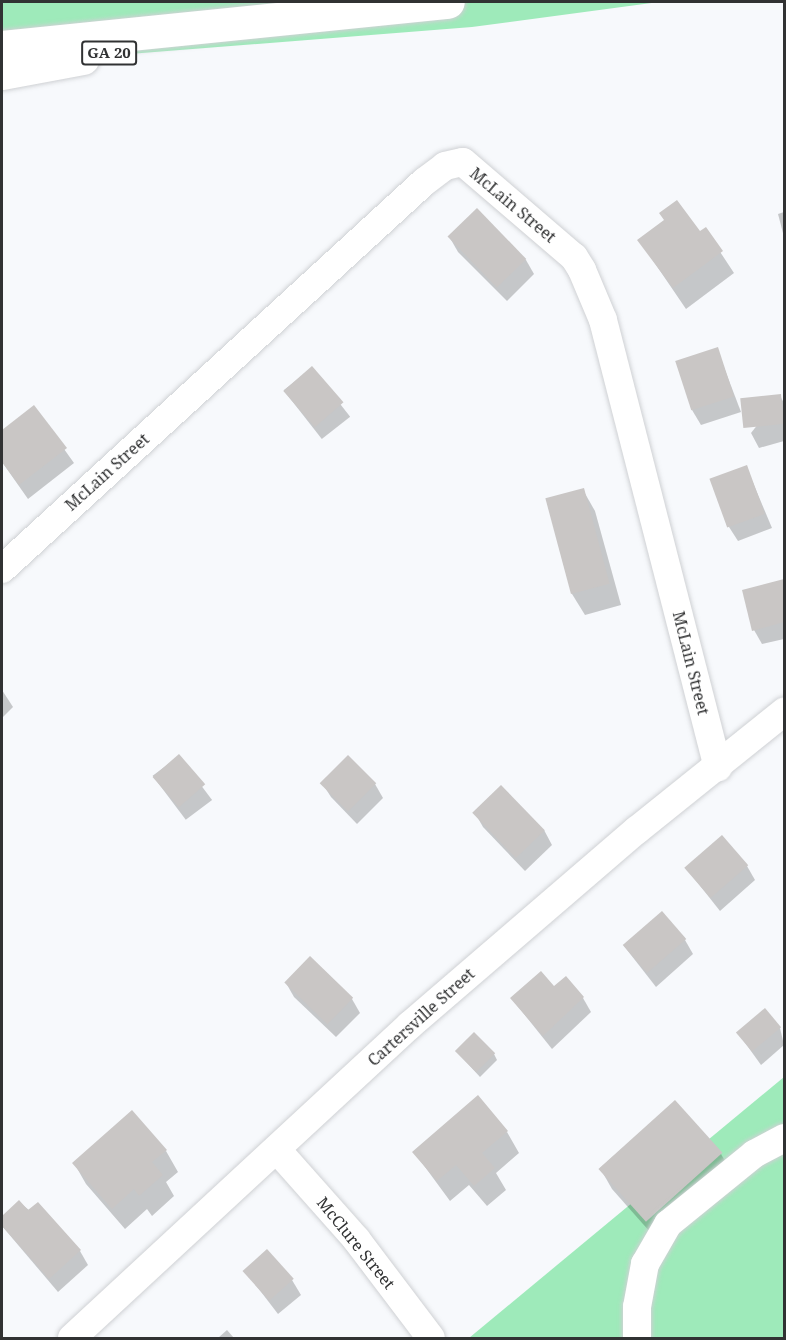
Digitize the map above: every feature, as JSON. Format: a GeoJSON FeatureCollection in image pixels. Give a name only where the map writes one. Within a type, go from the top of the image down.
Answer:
{"type":"FeatureCollection","features":[{"type":"Feature","properties":{"kind":"highway","name":"GA 20"},"geometry":{"type":"LineString","coordinates":[[2,47],[135,31],[216,27],[448,2]]}},
{"type":"Feature","properties":{"kind":"highway","name":"GA 20"},"geometry":{"type":"LineString","coordinates":[[2,73],[123,50],[216,27]]}},
{"type":"Feature","properties":{"kind":"street","name":"McLain Street"},"geometry":{"type":"LineString","coordinates":[[2,569],[424,182],[445,166],[463,162],[574,257],[603,320],[718,767]]}},
{"type":"Feature","properties":{"kind":"street","name":"Cartersville Street"},"geometry":{"type":"LineString","coordinates":[[72,1338],[278,1151],[410,1025],[637,830],[784,712]]}},
{"type":"Feature","properties":{"kind":"street"},"geometry":{"type":"LineString","coordinates":[[638,1338],[637,1307],[645,1264],[668,1224],[745,1160],[784,1138]]}},
{"type":"Feature","properties":{"kind":"street","name":"McClure Street"},"geometry":{"type":"LineString","coordinates":[[278,1151],[356,1239],[422,1335]]}},
{"type":"Feature","properties":{"kind":"green space"},"geometry":{"type":"Polygon","coordinates":[[[2,2],[659,2],[472,27],[2,64],[2,2]]]}},
{"type":"Feature","properties":{"kind":"green space"},"geometry":{"type":"Polygon","coordinates":[[[784,1077],[784,1338],[469,1338],[784,1077]]]}},
{"type":"Feature","properties":{"kind":"building"},"geometry":{"type":"Polygon","coordinates":[[[677,200],[700,231],[706,227],[723,251],[673,288],[637,240],[664,220],[659,213],[677,200]]]}},
{"type":"Feature","properties":{"kind":"building"},"geometry":{"type":"Polygon","coordinates":[[[477,208],[526,259],[497,288],[448,236],[477,208]]]}},
{"type":"Feature","properties":{"kind":"building"},"geometry":{"type":"Polygon","coordinates":[[[718,347],[734,396],[691,410],[675,361],[718,347]]]}},
{"type":"Feature","properties":{"kind":"building"},"geometry":{"type":"Polygon","coordinates":[[[312,366],[343,402],[315,427],[283,391],[312,366]]]}},
{"type":"Feature","properties":{"kind":"building"},"geometry":{"type":"Polygon","coordinates":[[[781,394],[784,424],[743,428],[740,398],[781,394]]]}},
{"type":"Feature","properties":{"kind":"building"},"geometry":{"type":"Polygon","coordinates":[[[34,405],[67,448],[19,485],[2,462],[2,430],[34,405]]]}},
{"type":"Feature","properties":{"kind":"building"},"geometry":{"type":"Polygon","coordinates":[[[747,465],[765,514],[727,528],[709,479],[747,465]]]}},
{"type":"Feature","properties":{"kind":"building"},"geometry":{"type":"Polygon","coordinates":[[[584,488],[610,584],[571,594],[545,498],[584,488]]]}},
{"type":"Feature","properties":{"kind":"building"},"geometry":{"type":"Polygon","coordinates":[[[784,579],[784,622],[752,631],[742,590],[784,579]]]}},
{"type":"Feature","properties":{"kind":"building"},"geometry":{"type":"Polygon","coordinates":[[[179,754],[205,784],[179,807],[153,777],[179,754]]]}},
{"type":"Feature","properties":{"kind":"building"},"geometry":{"type":"Polygon","coordinates":[[[348,755],[376,783],[348,812],[320,783],[348,755]]]}},
{"type":"Feature","properties":{"kind":"building"},"geometry":{"type":"Polygon","coordinates":[[[501,785],[545,830],[516,858],[472,813],[501,785]]]}},
{"type":"Feature","properties":{"kind":"building"},"geometry":{"type":"Polygon","coordinates":[[[722,835],[748,865],[711,898],[684,868],[722,835]]]}},
{"type":"Feature","properties":{"kind":"building"},"geometry":{"type":"Polygon","coordinates":[[[662,911],[686,939],[647,973],[623,945],[662,911]]]}},
{"type":"Feature","properties":{"kind":"building"},"geometry":{"type":"Polygon","coordinates":[[[310,956],[353,998],[327,1024],[284,983],[310,956]]]}},
{"type":"Feature","properties":{"kind":"building"},"geometry":{"type":"Polygon","coordinates":[[[541,971],[554,986],[566,976],[584,997],[543,1036],[510,998],[541,971]]]}},
{"type":"Feature","properties":{"kind":"building"},"geometry":{"type":"Polygon","coordinates":[[[765,1008],[781,1027],[752,1052],[736,1032],[765,1008]]]}},
{"type":"Feature","properties":{"kind":"building"},"geometry":{"type":"Polygon","coordinates":[[[474,1032],[495,1053],[476,1072],[455,1051],[474,1032]]]}},
{"type":"Feature","properties":{"kind":"building"},"geometry":{"type":"Polygon","coordinates":[[[478,1095],[508,1131],[482,1153],[495,1168],[474,1186],[456,1165],[437,1181],[412,1152],[478,1095]]]}},
{"type":"Feature","properties":{"kind":"building"},"geometry":{"type":"Polygon","coordinates":[[[675,1100],[723,1153],[646,1222],[598,1169],[675,1100]]]}},
{"type":"Feature","properties":{"kind":"building"},"geometry":{"type":"Polygon","coordinates":[[[132,1110],[167,1150],[152,1162],[163,1175],[139,1196],[134,1189],[112,1209],[72,1163],[132,1110]]]}},
{"type":"Feature","properties":{"kind":"building"},"geometry":{"type":"Polygon","coordinates":[[[19,1200],[28,1210],[38,1202],[81,1250],[49,1279],[2,1226],[2,1216],[19,1200]]]}},
{"type":"Feature","properties":{"kind":"building"},"geometry":{"type":"Polygon","coordinates":[[[267,1249],[294,1279],[269,1301],[242,1271],[267,1249]]]}}]}
